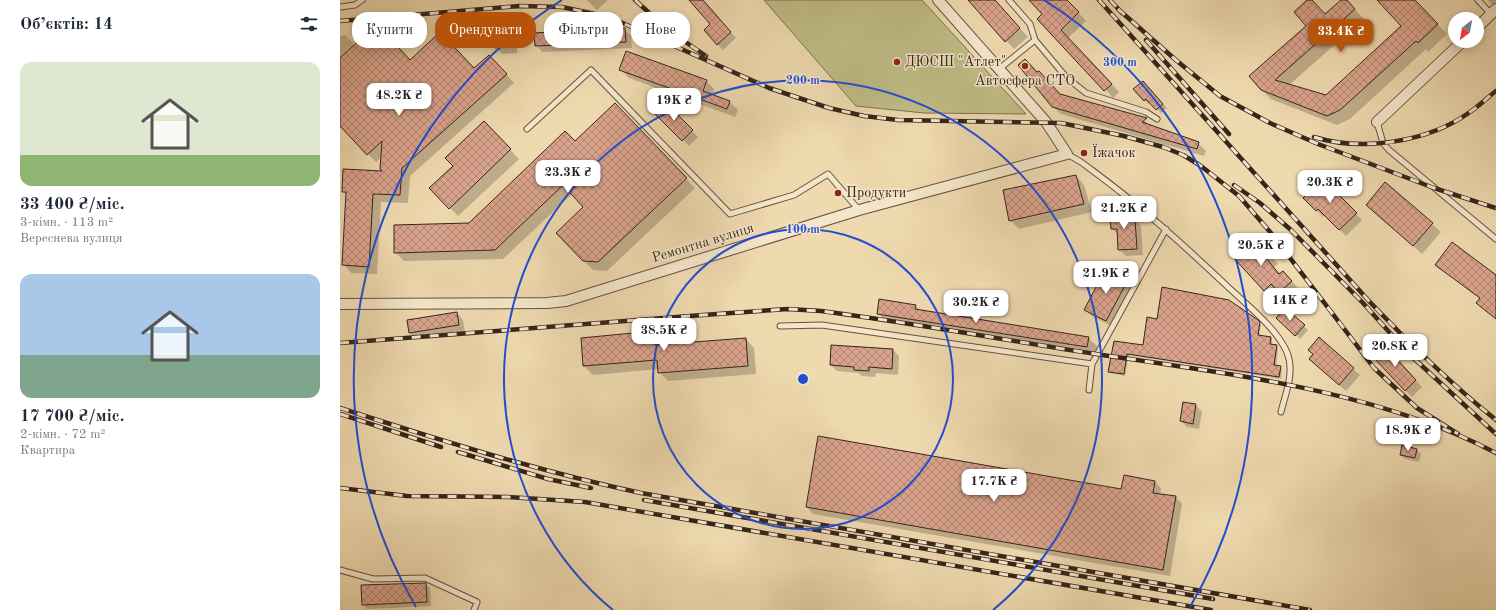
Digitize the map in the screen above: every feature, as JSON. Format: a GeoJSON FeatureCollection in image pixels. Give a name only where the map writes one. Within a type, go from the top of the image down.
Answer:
{"type":"FeatureCollection","features":[{"type":"Feature","properties":{"kind":"street"},"geometry":{"type":"LineString","coordinates":[[938,0],[1046,122],[1067,154]]}},
{"type":"Feature","properties":{"kind":"street"},"geometry":{"type":"LineString","coordinates":[[1484,21],[1494,12]]}},
{"type":"Feature","properties":{"kind":"street"},"geometry":{"type":"LineString","coordinates":[[1377,122],[1456,48]]}},
{"type":"Feature","properties":{"kind":"street","name":"Ремонтна вулиця"},"geometry":{"type":"LineString","coordinates":[[340,304],[531,303],[566,301],[859,210],[1067,154]]}},
{"type":"Feature","properties":{"kind":"lane"},"geometry":{"type":"LineString","coordinates":[[340,7],[355,5],[362,0]]}},
{"type":"Feature","properties":{"kind":"lane"},"geometry":{"type":"LineString","coordinates":[[1009,0],[1030,24],[1034,40],[1066,77],[1086,93],[1146,112],[1157,119]]}},
{"type":"Feature","properties":{"kind":"lane"},"geometry":{"type":"LineString","coordinates":[[1478,0],[1494,12]]}},
{"type":"Feature","properties":{"kind":"lane"},"geometry":{"type":"LineString","coordinates":[[999,69],[1034,40]]}},
{"type":"Feature","properties":{"kind":"lane"},"geometry":{"type":"LineString","coordinates":[[527,129],[591,70],[730,214],[794,195],[828,174],[859,210]]}},
{"type":"Feature","properties":{"kind":"lane"},"geometry":{"type":"LineString","coordinates":[[1377,122],[1383,143],[1389,150],[1496,239]]}},
{"type":"Feature","properties":{"kind":"lane"},"geometry":{"type":"LineString","coordinates":[[1067,154],[1081,162],[1166,229],[1261,317],[1276,334],[1289,357],[1290,368],[1289,385],[1281,412]]}},
{"type":"Feature","properties":{"kind":"lane"},"geometry":{"type":"LineString","coordinates":[[1089,390],[1092,364],[1166,229]]}},
{"type":"Feature","properties":{"kind":"lane"},"geometry":{"type":"LineString","coordinates":[[780,326],[822,325],[1092,364]]}},
{"type":"Feature","properties":{"kind":"lane"},"geometry":{"type":"LineString","coordinates":[[340,570],[373,579],[425,578],[477,602],[474,610]]}},
{"type":"Feature","properties":{"kind":"shaded area","name":"ДЮСШ \"Атлет\""},"geometry":{"type":"Polygon","coordinates":[[[764,0],[922,0],[1026,114],[924,113],[856,106],[764,0]]]}},
{"type":"Feature","properties":{"kind":"building"},"geometry":{"type":"Polygon","coordinates":[[[689,0],[703,0],[731,32],[717,45],[704,30],[710,24],[689,0]]]}},
{"type":"Feature","properties":{"kind":"building"},"geometry":{"type":"Polygon","coordinates":[[[968,0],[995,0],[1020,28],[1005,42],[968,0]]]}},
{"type":"Feature","properties":{"kind":"building"},"geometry":{"type":"Polygon","coordinates":[[[1029,0],[1067,0],[1079,12],[1061,30],[1112,84],[1104,91],[1037,19],[1042,14],[1029,0]]]}},
{"type":"Feature","properties":{"kind":"building"},"geometry":{"type":"Polygon","coordinates":[[[1307,0],[1312,0],[1325,14],[1341,0],[1347,0],[1355,9],[1275,80],[1326,95],[1401,26],[1377,0],[1415,0],[1438,24],[1418,43],[1416,41],[1340,110],[1327,116],[1261,90],[1249,76],[1306,26],[1294,12],[1307,0]]]}},
{"type":"Feature","properties":{"kind":"building"},"geometry":{"type":"Polygon","coordinates":[[[623,28],[625,28],[626,42],[623,42],[623,28]]]}},
{"type":"Feature","properties":{"kind":"building"},"geometry":{"type":"Polygon","coordinates":[[[544,32],[544,46],[536,46],[536,33],[544,32]]]}},
{"type":"Feature","properties":{"kind":"building"},"geometry":{"type":"Polygon","coordinates":[[[435,37],[435,48],[455,48],[474,68],[489,55],[507,74],[402,168],[400,195],[373,194],[369,267],[342,265],[346,192],[342,192],[343,169],[382,171],[380,169],[382,141],[367,155],[340,126],[340,58],[352,47],[399,48],[410,60],[423,48],[427,48],[427,44],[435,37]]]}},
{"type":"Feature","properties":{"kind":"building"},"geometry":{"type":"Polygon","coordinates":[[[626,51],[707,80],[703,91],[730,101],[727,109],[619,70],[626,51]]]}},
{"type":"Feature","properties":{"kind":"building"},"geometry":{"type":"Polygon","coordinates":[[[1025,59],[1037,72],[1039,71],[1060,94],[1147,118],[1142,122],[1199,142],[1197,149],[1052,107],[1018,65],[1025,59]]]}},
{"type":"Feature","properties":{"kind":"building"},"geometry":{"type":"Polygon","coordinates":[[[1143,81],[1163,104],[1156,110],[1146,99],[1144,101],[1133,89],[1143,81]]]}},
{"type":"Feature","properties":{"kind":"building"},"geometry":{"type":"Polygon","coordinates":[[[665,102],[693,130],[682,141],[654,113],[665,102]]]}},
{"type":"Feature","properties":{"kind":"building"},"geometry":{"type":"Polygon","coordinates":[[[615,103],[687,178],[598,262],[583,261],[556,233],[583,207],[563,185],[495,250],[394,253],[394,225],[469,223],[565,131],[575,141],[615,103]]]}},
{"type":"Feature","properties":{"kind":"building"},"geometry":{"type":"Polygon","coordinates":[[[484,121],[511,149],[449,209],[429,188],[453,166],[445,158],[484,121]]]}},
{"type":"Feature","properties":{"kind":"building"},"geometry":{"type":"Polygon","coordinates":[[[1076,175],[1084,204],[1009,221],[1003,190],[1076,175]]]}},
{"type":"Feature","properties":{"kind":"building"},"geometry":{"type":"Polygon","coordinates":[[[1322,178],[1357,213],[1339,230],[1318,209],[1316,211],[1303,198],[1322,178]]]}},
{"type":"Feature","properties":{"kind":"building"},"geometry":{"type":"Polygon","coordinates":[[[1385,182],[1433,223],[1413,246],[1366,205],[1385,182]]]}},
{"type":"Feature","properties":{"kind":"building"},"geometry":{"type":"Polygon","coordinates":[[[1129,212],[1129,219],[1135,219],[1137,249],[1118,250],[1117,229],[1111,229],[1110,213],[1129,212]]]}},
{"type":"Feature","properties":{"kind":"building"},"geometry":{"type":"Polygon","coordinates":[[[1255,238],[1270,254],[1266,258],[1279,274],[1283,271],[1292,281],[1279,293],[1271,284],[1264,291],[1233,257],[1255,238]]]}},
{"type":"Feature","properties":{"kind":"building"},"geometry":{"type":"Polygon","coordinates":[[[1452,242],[1496,275],[1496,319],[1476,303],[1480,298],[1435,265],[1452,242]]]}},
{"type":"Feature","properties":{"kind":"building"},"geometry":{"type":"Polygon","coordinates":[[[1106,268],[1128,280],[1106,321],[1084,310],[1106,268]]]}},
{"type":"Feature","properties":{"kind":"building"},"geometry":{"type":"Polygon","coordinates":[[[1162,287],[1229,300],[1258,320],[1260,322],[1258,335],[1271,337],[1270,344],[1277,345],[1274,365],[1281,366],[1279,377],[1127,354],[1124,374],[1108,372],[1114,341],[1143,345],[1147,317],[1157,319],[1162,287]]]}},
{"type":"Feature","properties":{"kind":"building"},"geometry":{"type":"Polygon","coordinates":[[[879,299],[916,305],[915,309],[1089,337],[1087,347],[877,314],[879,299]]]}},
{"type":"Feature","properties":{"kind":"building"},"geometry":{"type":"Polygon","coordinates":[[[1285,308],[1305,325],[1295,336],[1276,318],[1285,308]]]}},
{"type":"Feature","properties":{"kind":"building"},"geometry":{"type":"Polygon","coordinates":[[[457,312],[459,325],[409,333],[407,320],[457,312]]]}},
{"type":"Feature","properties":{"kind":"building"},"geometry":{"type":"Polygon","coordinates":[[[654,331],[655,345],[746,338],[748,366],[658,373],[657,360],[583,366],[581,338],[654,331]]]}},
{"type":"Feature","properties":{"kind":"building"},"geometry":{"type":"Polygon","coordinates":[[[1319,337],[1354,368],[1339,385],[1309,359],[1313,354],[1308,350],[1319,337]]]}},
{"type":"Feature","properties":{"kind":"building"},"geometry":{"type":"Polygon","coordinates":[[[831,345],[893,349],[892,369],[869,367],[869,371],[854,370],[854,367],[830,365],[831,345]]]}},
{"type":"Feature","properties":{"kind":"building"},"geometry":{"type":"Polygon","coordinates":[[[1385,346],[1416,380],[1405,391],[1373,357],[1385,346]]]}},
{"type":"Feature","properties":{"kind":"building"},"geometry":{"type":"Polygon","coordinates":[[[1183,402],[1196,404],[1193,424],[1180,421],[1183,402]]]}},
{"type":"Feature","properties":{"kind":"building"},"geometry":{"type":"Polygon","coordinates":[[[818,436],[1121,489],[1124,475],[1155,481],[1153,493],[1176,496],[1163,570],[806,507],[818,436]]]}},
{"type":"Feature","properties":{"kind":"building"},"geometry":{"type":"Polygon","coordinates":[[[1402,445],[1417,449],[1415,458],[1400,455],[1402,445]]]}},
{"type":"Feature","properties":{"kind":"building"},"geometry":{"type":"Polygon","coordinates":[[[426,583],[427,602],[362,605],[361,585],[426,583]]]}},
{"type":"Feature","properties":{"kind":"railway"},"geometry":{"type":"LineString","coordinates":[[635,0],[668,30],[706,56]]}},
{"type":"Feature","properties":{"kind":"railway"},"geometry":{"type":"LineString","coordinates":[[1099,0],[1368,300],[1430,362],[1462,392],[1496,420]]}},
{"type":"Feature","properties":{"kind":"railway"},"geometry":{"type":"LineString","coordinates":[[1110,0],[1122,13]]}},
{"type":"Feature","properties":{"kind":"railway"},"geometry":{"type":"LineString","coordinates":[[340,21],[519,6],[562,7],[609,17],[769,88],[829,108],[864,116],[898,120],[1061,123],[1124,136],[1163,147],[1183,155],[1201,166],[1239,196],[1271,233],[1374,368],[1417,408],[1458,434]]}},
{"type":"Feature","properties":{"kind":"railway"},"geometry":{"type":"LineString","coordinates":[[1118,9],[1177,61],[1220,96],[1270,123],[1318,144],[1434,188],[1496,208]]}},
{"type":"Feature","properties":{"kind":"railway"},"geometry":{"type":"LineString","coordinates":[[1146,40],[1229,134]]}},
{"type":"Feature","properties":{"kind":"railway"},"geometry":{"type":"LineString","coordinates":[[1314,137],[1353,144],[1374,144],[1415,137],[1435,131],[1453,122],[1473,110],[1496,91]]}},
{"type":"Feature","properties":{"kind":"railway"},"geometry":{"type":"LineString","coordinates":[[1234,185],[1260,203],[1291,230],[1363,303],[1408,353],[1496,434]]}},
{"type":"Feature","properties":{"kind":"railway"},"geometry":{"type":"LineString","coordinates":[[340,343],[788,309],[821,311],[1198,369],[1301,387],[1352,399],[1402,414],[1450,431],[1496,453]]}},
{"type":"Feature","properties":{"kind":"railway"},"geometry":{"type":"LineString","coordinates":[[340,408],[527,465],[641,493],[1310,610]]}},
{"type":"Feature","properties":{"kind":"railway"},"geometry":{"type":"LineString","coordinates":[[340,414],[441,447]]}},
{"type":"Feature","properties":{"kind":"railway"},"geometry":{"type":"LineString","coordinates":[[458,452],[548,479],[591,488]]}},
{"type":"Feature","properties":{"kind":"railway"},"geometry":{"type":"LineString","coordinates":[[340,488],[407,496],[508,497],[585,502],[1211,610]]}},
{"type":"Feature","properties":{"kind":"railway"},"geometry":{"type":"LineString","coordinates":[[644,500],[1213,599]]}},
{"type":"Feature","properties":{"kind":"place","name":"ДЮСШ \"Атлет\""},"geometry":{"type":"Point","coordinates":[897,62]}},
{"type":"Feature","properties":{"kind":"place","name":"Автосфера СТО"},"geometry":{"type":"Point","coordinates":[1025,66]}},
{"type":"Feature","properties":{"kind":"place","name":"Їжачок"},"geometry":{"type":"Point","coordinates":[1084,153]}},
{"type":"Feature","properties":{"kind":"place","name":"Продукти"},"geometry":{"type":"Point","coordinates":[838,193]}}]}
